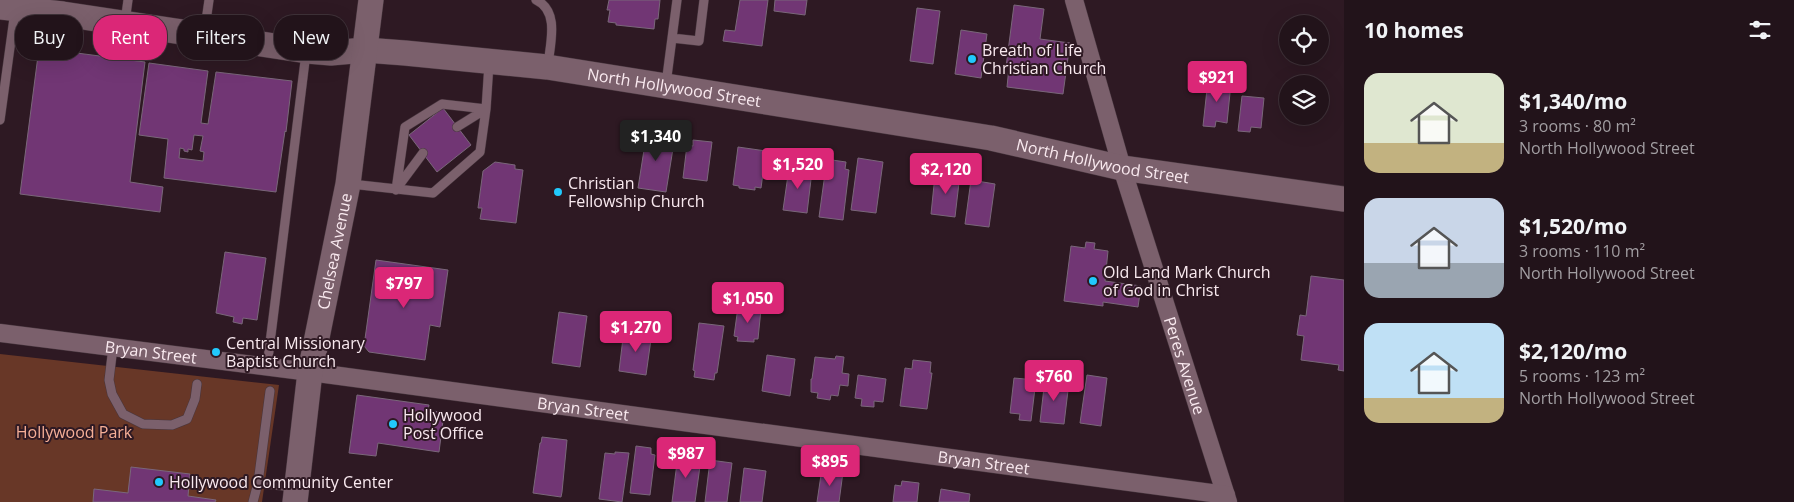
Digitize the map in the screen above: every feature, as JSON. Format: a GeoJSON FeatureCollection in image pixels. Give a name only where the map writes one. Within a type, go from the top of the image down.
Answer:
{"type":"FeatureCollection","features":[{"type":"Feature","properties":{"kind":"main road","name":"Chelsea Avenue"},"geometry":{"type":"LineString","coordinates":[[296,495],[310,372],[348,184],[371,0]]}},
{"type":"Feature","properties":{"kind":"main road","name":"North Hollywood Street"},"geometry":{"type":"LineString","coordinates":[[8,8],[64,7],[127,12],[177,27]]}},
{"type":"Feature","properties":{"kind":"main road","name":"North Hollywood Street"},"geometry":{"type":"LineString","coordinates":[[348,52],[365,50],[547,67],[991,138],[1122,168],[1344,198]]}},
{"type":"Feature","properties":{"kind":"street","name":"Peres Avenue"},"geometry":{"type":"LineString","coordinates":[[1074,0],[1122,168],[1227,498]]}},
{"type":"Feature","properties":{"kind":"street","name":"Bryan Street"},"geometry":{"type":"LineString","coordinates":[[0,333],[310,372],[1227,498]]}},
{"type":"Feature","properties":{"kind":"lane"},"geometry":{"type":"LineString","coordinates":[[207,15],[209,0]]}},
{"type":"Feature","properties":{"kind":"lane"},"geometry":{"type":"LineString","coordinates":[[536,0],[549,10],[552,23],[547,67]]}},
{"type":"Feature","properties":{"kind":"lane"},"geometry":{"type":"LineString","coordinates":[[665,86],[677,0]]}},
{"type":"Feature","properties":{"kind":"lane"},"geometry":{"type":"LineString","coordinates":[[672,38],[699,41],[704,0]]}},
{"type":"Feature","properties":{"kind":"lane"},"geometry":{"type":"LineString","coordinates":[[0,120],[8,8]]}},
{"type":"Feature","properties":{"kind":"lane"},"geometry":{"type":"LineString","coordinates":[[267,367],[306,60]]}},
{"type":"Feature","properties":{"kind":"lane"},"geometry":{"type":"LineString","coordinates":[[348,184],[434,193],[480,152],[486,109],[489,62]]}},
{"type":"Feature","properties":{"kind":"lane"},"geometry":{"type":"LineString","coordinates":[[396,190],[405,127],[442,104],[486,109]]}},
{"type":"Feature","properties":{"kind":"lane"},"geometry":{"type":"LineString","coordinates":[[457,126],[486,109]]}},
{"type":"Feature","properties":{"kind":"lane"},"geometry":{"type":"LineString","coordinates":[[396,190],[423,153]]}},
{"type":"Feature","properties":{"kind":"lane"},"geometry":{"type":"LineString","coordinates":[[113,347],[109,380],[112,394],[123,414],[143,424],[172,424],[187,419],[195,399],[197,384]]}},
{"type":"Feature","properties":{"kind":"lane"},"geometry":{"type":"LineString","coordinates":[[253,502],[258,483],[270,391]]}},
{"type":"Feature","properties":{"kind":"lane"},"geometry":{"type":"LineString","coordinates":[[258,483],[296,495]]}},
{"type":"Feature","properties":{"kind":"green space","name":"Hollywood Park"},"geometry":{"type":"Polygon","coordinates":[[[0,354],[279,385],[262,502],[0,502],[0,354]]]}},
{"type":"Feature","properties":{"kind":"building"},"geometry":{"type":"Polygon","coordinates":[[[609,0],[660,0],[658,19],[655,19],[654,29],[616,25],[616,23],[608,22],[610,10],[607,10],[609,0]]]}},
{"type":"Feature","properties":{"kind":"building"},"geometry":{"type":"Polygon","coordinates":[[[740,0],[768,0],[762,46],[723,41],[725,30],[735,31],[740,0]]]}},
{"type":"Feature","properties":{"kind":"building"},"geometry":{"type":"Polygon","coordinates":[[[775,0],[807,0],[805,15],[774,11],[775,0]]]}},
{"type":"Feature","properties":{"kind":"building"},"geometry":{"type":"Polygon","coordinates":[[[1014,5],[1044,9],[1040,39],[1070,43],[1063,94],[1007,87],[1009,67],[1006,67],[1014,5]]]}},
{"type":"Feature","properties":{"kind":"building"},"geometry":{"type":"Polygon","coordinates":[[[917,8],[940,11],[933,64],[910,61],[917,8]]]}},
{"type":"Feature","properties":{"kind":"building"},"geometry":{"type":"Polygon","coordinates":[[[961,30],[987,34],[981,78],[955,74],[961,30]]]}},
{"type":"Feature","properties":{"kind":"building"},"geometry":{"type":"Polygon","coordinates":[[[83,54],[93,55],[93,60],[145,62],[130,182],[163,187],[160,212],[20,194],[37,60],[83,60],[83,54]]]}},
{"type":"Feature","properties":{"kind":"building"},"geometry":{"type":"Polygon","coordinates":[[[149,63],[208,71],[201,123],[208,124],[216,72],[292,81],[276,192],[164,178],[168,139],[139,135],[149,63]],[[194,135],[192,150],[188,149],[188,152],[180,148],[179,158],[203,161],[204,152],[200,151],[203,136],[194,135]]]}},
{"type":"Feature","properties":{"kind":"building"},"geometry":{"type":"Polygon","coordinates":[[[1208,80],[1231,83],[1227,123],[1216,121],[1215,127],[1203,126],[1208,80]]]}},
{"type":"Feature","properties":{"kind":"building"},"geometry":{"type":"Polygon","coordinates":[[[1242,96],[1264,98],[1261,128],[1251,127],[1250,132],[1238,131],[1242,96]]]}},
{"type":"Feature","properties":{"kind":"building"},"geometry":{"type":"Polygon","coordinates":[[[443,108],[471,145],[437,172],[409,135],[443,108]]]}},
{"type":"Feature","properties":{"kind":"building"},"geometry":{"type":"Polygon","coordinates":[[[647,131],[675,136],[666,192],[638,188],[647,131]]]}},
{"type":"Feature","properties":{"kind":"building"},"geometry":{"type":"Polygon","coordinates":[[[693,140],[712,142],[707,181],[683,178],[687,145],[693,146],[693,140]]]}},
{"type":"Feature","properties":{"kind":"building"},"geometry":{"type":"Polygon","coordinates":[[[738,147],[766,151],[761,188],[755,187],[755,190],[739,188],[739,186],[733,185],[738,147]]]}},
{"type":"Feature","properties":{"kind":"building"},"geometry":{"type":"Polygon","coordinates":[[[858,158],[883,162],[876,213],[851,210],[858,158]]]}},
{"type":"Feature","properties":{"kind":"building"},"geometry":{"type":"Polygon","coordinates":[[[832,160],[846,162],[845,169],[849,170],[843,220],[819,217],[826,166],[831,167],[832,160]]]}},
{"type":"Feature","properties":{"kind":"building"},"geometry":{"type":"Polygon","coordinates":[[[495,162],[515,165],[515,169],[523,170],[516,223],[480,219],[482,208],[478,208],[483,171],[495,162]]]}},
{"type":"Feature","properties":{"kind":"building"},"geometry":{"type":"Polygon","coordinates":[[[799,166],[806,167],[806,170],[812,171],[807,213],[783,210],[789,168],[798,169],[799,166]]]}},
{"type":"Feature","properties":{"kind":"building"},"geometry":{"type":"Polygon","coordinates":[[[950,172],[960,174],[955,217],[931,214],[935,175],[950,177],[950,172]]]}},
{"type":"Feature","properties":{"kind":"building"},"geometry":{"type":"Polygon","coordinates":[[[971,180],[995,184],[989,227],[965,224],[971,180]]]}},
{"type":"Feature","properties":{"kind":"building"},"geometry":{"type":"Polygon","coordinates":[[[1086,242],[1095,243],[1094,249],[1108,251],[1105,281],[1141,286],[1138,307],[1103,302],[1103,306],[1064,301],[1071,246],[1085,248],[1086,242]]]}},
{"type":"Feature","properties":{"kind":"building"},"geometry":{"type":"Polygon","coordinates":[[[225,252],[266,258],[257,320],[243,318],[242,324],[233,322],[234,317],[216,313],[225,252]]]}},
{"type":"Feature","properties":{"kind":"building"},"geometry":{"type":"Polygon","coordinates":[[[376,260],[448,270],[440,327],[430,325],[425,360],[369,352],[364,346],[376,260]]]}},
{"type":"Feature","properties":{"kind":"building"},"geometry":{"type":"Polygon","coordinates":[[[1311,276],[1344,280],[1344,371],[1338,370],[1339,365],[1301,360],[1304,336],[1297,335],[1300,315],[1306,316],[1311,276]]]}},
{"type":"Feature","properties":{"kind":"building"},"geometry":{"type":"Polygon","coordinates":[[[738,307],[761,309],[758,339],[754,339],[754,342],[737,341],[738,337],[734,336],[738,307]]]}},
{"type":"Feature","properties":{"kind":"building"},"geometry":{"type":"Polygon","coordinates":[[[559,312],[587,316],[580,367],[552,363],[559,312]]]}},
{"type":"Feature","properties":{"kind":"building"},"geometry":{"type":"Polygon","coordinates":[[[699,323],[724,326],[717,373],[715,373],[714,380],[694,377],[695,371],[693,370],[699,323]]]}},
{"type":"Feature","properties":{"kind":"building"},"geometry":{"type":"Polygon","coordinates":[[[631,330],[652,332],[646,375],[619,371],[623,338],[630,339],[631,330]]]}},
{"type":"Feature","properties":{"kind":"building"},"geometry":{"type":"Polygon","coordinates":[[[767,355],[795,359],[790,396],[762,391],[767,355]]]}},
{"type":"Feature","properties":{"kind":"building"},"geometry":{"type":"Polygon","coordinates":[[[836,356],[844,357],[842,373],[849,374],[848,386],[840,385],[838,396],[831,395],[830,400],[817,398],[818,393],[811,392],[815,357],[835,359],[836,356]]]}},
{"type":"Feature","properties":{"kind":"building"},"geometry":{"type":"Polygon","coordinates":[[[913,360],[931,362],[930,373],[932,373],[927,409],[900,406],[905,368],[912,369],[913,360]]]}},
{"type":"Feature","properties":{"kind":"building"},"geometry":{"type":"Polygon","coordinates":[[[858,375],[886,379],[883,402],[874,401],[874,407],[861,406],[862,399],[855,398],[858,375]]]}},
{"type":"Feature","properties":{"kind":"building"},"geometry":{"type":"Polygon","coordinates":[[[1087,375],[1107,378],[1101,426],[1080,423],[1087,375]]]}},
{"type":"Feature","properties":{"kind":"building"},"geometry":{"type":"Polygon","coordinates":[[[1014,378],[1036,380],[1031,421],[1019,420],[1020,414],[1010,413],[1014,378]]]}},
{"type":"Feature","properties":{"kind":"building"},"geometry":{"type":"Polygon","coordinates":[[[1045,379],[1069,382],[1064,424],[1040,422],[1045,379]]]}},
{"type":"Feature","properties":{"kind":"building"},"geometry":{"type":"Polygon","coordinates":[[[357,395],[429,405],[428,410],[444,413],[439,452],[378,443],[376,456],[349,453],[357,395]]]}},
{"type":"Feature","properties":{"kind":"building"},"geometry":{"type":"Polygon","coordinates":[[[542,437],[567,440],[561,497],[533,493],[542,437]]]}},
{"type":"Feature","properties":{"kind":"building"},"geometry":{"type":"Polygon","coordinates":[[[636,446],[651,448],[651,454],[655,455],[650,495],[630,493],[636,446]]]}},
{"type":"Feature","properties":{"kind":"building"},"geometry":{"type":"Polygon","coordinates":[[[615,452],[629,453],[622,502],[599,499],[605,453],[615,454],[615,452]]]}},
{"type":"Feature","properties":{"kind":"building"},"geometry":{"type":"Polygon","coordinates":[[[678,455],[701,459],[695,502],[672,502],[678,455]]]}},
{"type":"Feature","properties":{"kind":"building"},"geometry":{"type":"Polygon","coordinates":[[[710,460],[732,463],[727,502],[705,502],[710,460]]]}},
{"type":"Feature","properties":{"kind":"building","name":"Hollywood Community Center"},"geometry":{"type":"Polygon","coordinates":[[[131,467],[190,474],[188,496],[216,500],[215,502],[93,502],[94,489],[128,493],[131,467]]]}},
{"type":"Feature","properties":{"kind":"building"},"geometry":{"type":"Polygon","coordinates":[[[744,468],[766,471],[762,502],[740,502],[744,468]]]}},
{"type":"Feature","properties":{"kind":"building"},"geometry":{"type":"Polygon","coordinates":[[[827,470],[843,472],[839,502],[817,502],[821,475],[826,476],[827,470]]]}},
{"type":"Feature","properties":{"kind":"building"},"geometry":{"type":"Polygon","coordinates":[[[902,481],[919,483],[917,502],[893,502],[895,485],[901,486],[902,481]]]}},
{"type":"Feature","properties":{"kind":"building"},"geometry":{"type":"Polygon","coordinates":[[[941,489],[970,494],[969,502],[939,502],[941,489]]]}},
{"type":"Feature","properties":{"kind":"place","name":"Breath of Life Christian Church"},"geometry":{"type":"Point","coordinates":[972,59]}},
{"type":"Feature","properties":{"kind":"place","name":"Christian Fellowship Church"},"geometry":{"type":"Point","coordinates":[558,192]}},
{"type":"Feature","properties":{"kind":"place","name":"Old Land Mark Church of God in Christ"},"geometry":{"type":"Point","coordinates":[1093,281]}},
{"type":"Feature","properties":{"kind":"place","name":"Central Missionary Baptist Church"},"geometry":{"type":"Point","coordinates":[216,352]}},
{"type":"Feature","properties":{"kind":"place","name":"Hollywood Post Office"},"geometry":{"type":"Point","coordinates":[393,424]}},
{"type":"Feature","properties":{"kind":"place","name":"Hollywood Community Center"},"geometry":{"type":"Point","coordinates":[159,482]}}]}
